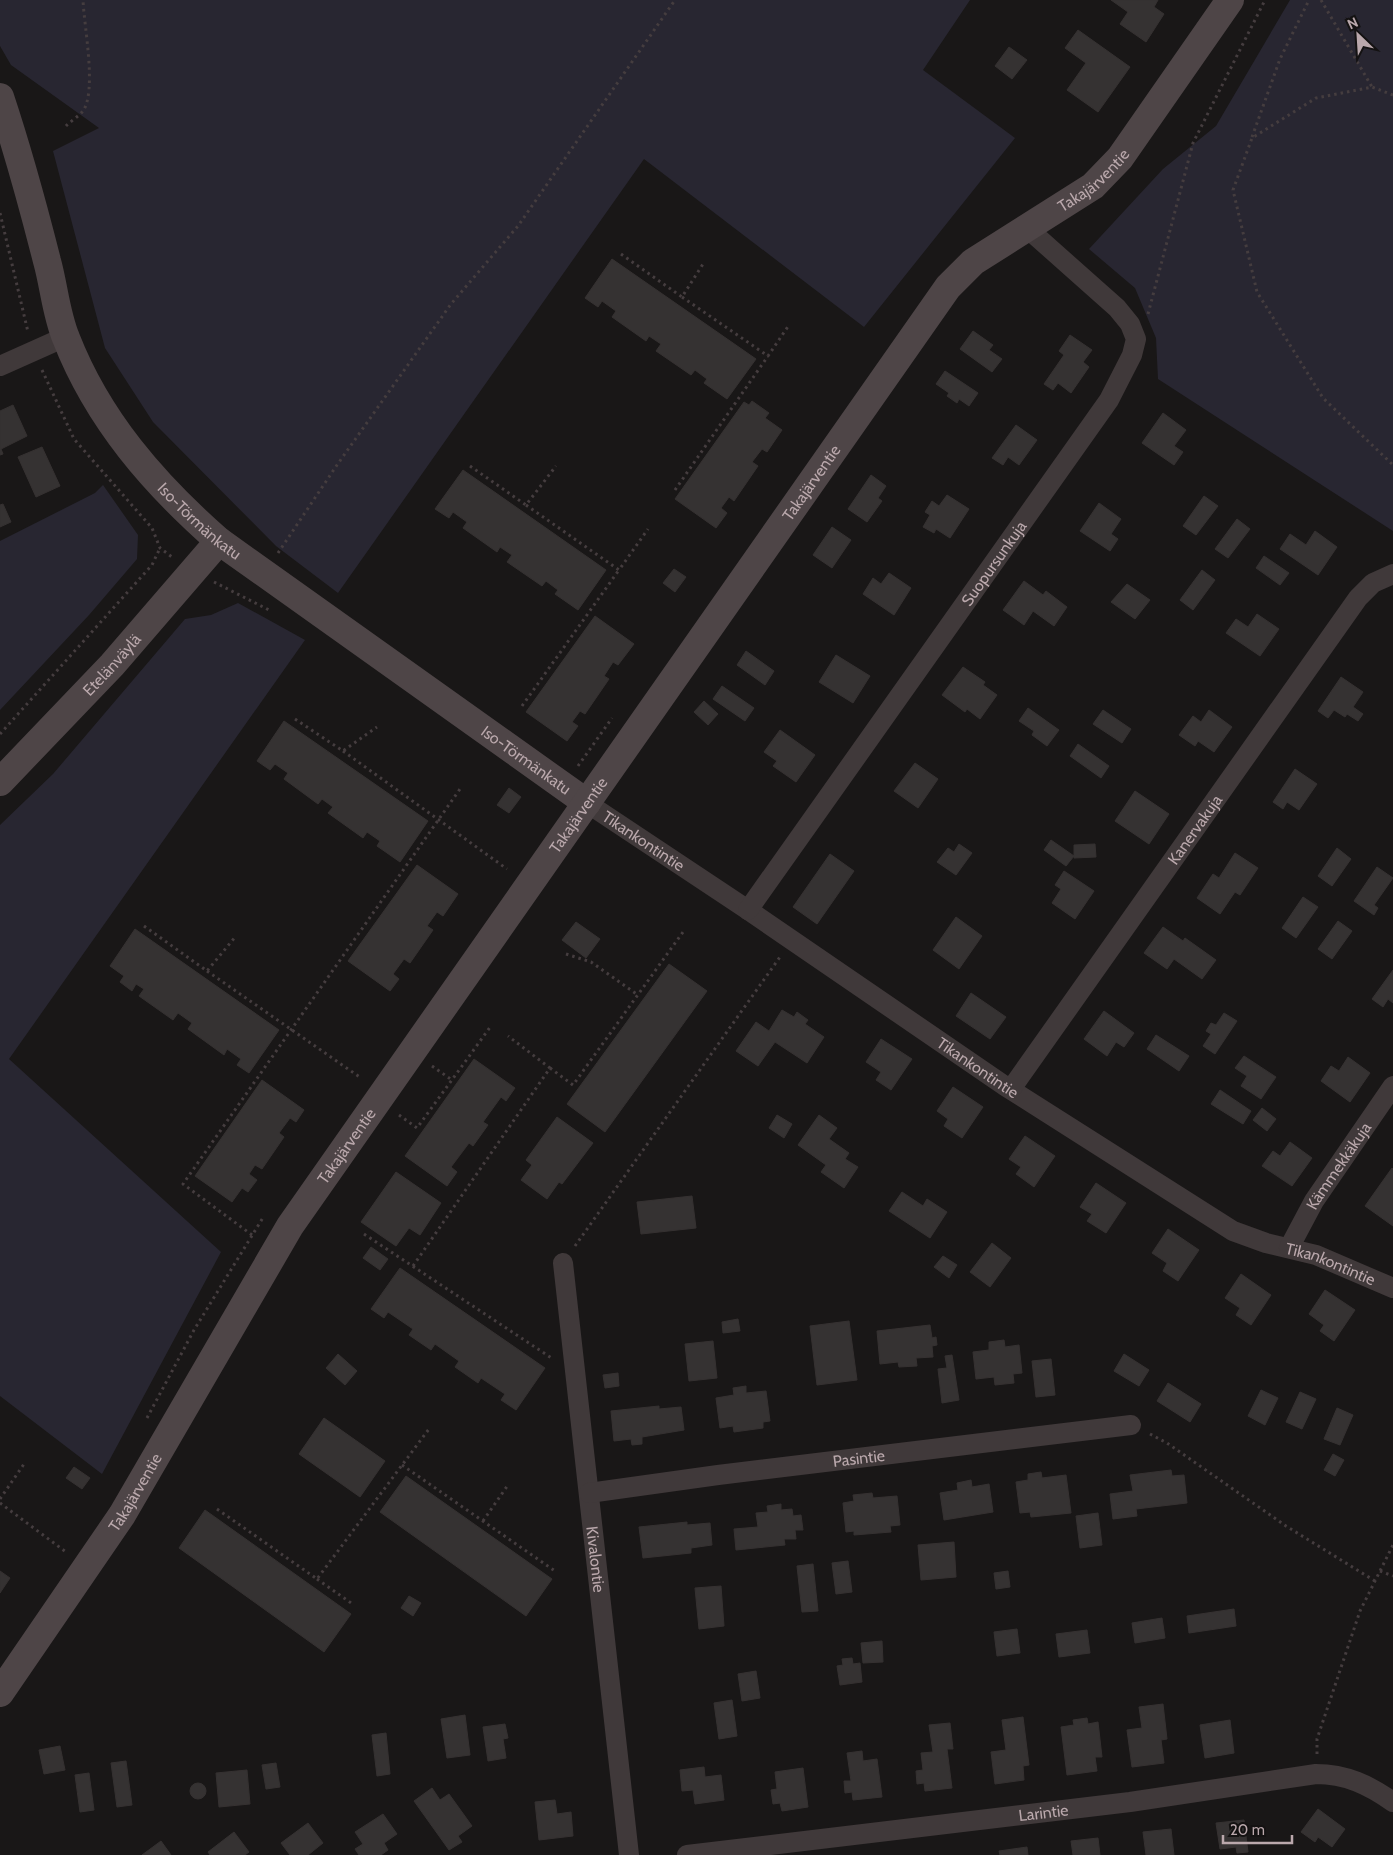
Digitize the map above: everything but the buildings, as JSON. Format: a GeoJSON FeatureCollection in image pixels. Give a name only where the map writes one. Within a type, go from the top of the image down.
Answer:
{"type":"FeatureCollection","features":[{"type":"Feature","properties":{"kind":"street","name":"Takajärventie"},"geometry":{"type":"LineString","coordinates":[[0,1693],[122,1516],[290,1226],[948,287],[973,262],[1093,186],[1120,158],[1230,0]]}},
{"type":"Feature","properties":{"kind":"street","name":"Iso-Törmänkatu"},"geometry":{"type":"LineString","coordinates":[[0,97],[20,158],[65,337],[109,423],[138,462],[179,506],[220,542],[587,803]]}},
{"type":"Feature","properties":{"kind":"street"},"geometry":{"type":"LineString","coordinates":[[1027,228],[1117,308],[1130,324],[1136,339]]}},
{"type":"Feature","properties":{"kind":"street"},"geometry":{"type":"LineString","coordinates":[[0,366],[65,337]]}},
{"type":"Feature","properties":{"kind":"street","name":"Suopursunkuja"},"geometry":{"type":"LineString","coordinates":[[748,910],[1109,400],[1132,355],[1136,339]]}},
{"type":"Feature","properties":{"kind":"street","name":"Etelänväylä"},"geometry":{"type":"LineString","coordinates":[[0,782],[112,665],[220,542]]}},
{"type":"Feature","properties":{"kind":"street","name":"Kanervakuja"},"geometry":{"type":"LineString","coordinates":[[1010,1089],[1358,598],[1388,575]]}},
{"type":"Feature","properties":{"kind":"street","name":"Tikankontintie"},"geometry":{"type":"LineString","coordinates":[[587,803],[748,910],[1010,1089],[1233,1231],[1266,1244],[1316,1255],[1393,1288]]}},
{"type":"Feature","properties":{"kind":"street","name":"Kämmekkäkuja"},"geometry":{"type":"LineString","coordinates":[[1289,1248],[1314,1201],[1393,1086]]}},
{"type":"Feature","properties":{"kind":"street","name":"Kivalontie"},"geometry":{"type":"LineString","coordinates":[[563,1262],[629,1855]]}},
{"type":"Feature","properties":{"kind":"street","name":"Pasintie"},"geometry":{"type":"LineString","coordinates":[[589,1493],[718,1475],[1131,1424]]}},
{"type":"Feature","properties":{"kind":"street","name":"Larintie"},"geometry":{"type":"LineString","coordinates":[[687,1855],[1130,1802],[1316,1774],[1346,1777],[1364,1784],[1393,1802]]}},
{"type":"Feature","properties":{"kind":"path"},"geometry":{"type":"LineString","coordinates":[[66,126],[84,110],[89,95],[91,79],[83,0]]}},
{"type":"Feature","properties":{"kind":"path"},"geometry":{"type":"LineString","coordinates":[[249,600],[336,465],[451,304],[518,226],[675,0]]}},
{"type":"Feature","properties":{"kind":"path"},"geometry":{"type":"LineString","coordinates":[[1136,339],[1146,322],[1193,143],[1265,0]]}},
{"type":"Feature","properties":{"kind":"path"},"geometry":{"type":"LineString","coordinates":[[1309,0],[1280,59],[1232,190],[1257,292],[1323,398],[1393,465]]}},
{"type":"Feature","properties":{"kind":"path"},"geometry":{"type":"LineString","coordinates":[[1321,0],[1372,87]]}},
{"type":"Feature","properties":{"kind":"path"},"geometry":{"type":"LineString","coordinates":[[1252,138],[1316,98],[1372,87],[1393,95]]}},
{"type":"Feature","properties":{"kind":"path"},"geometry":{"type":"LineString","coordinates":[[621,254],[768,356]]}},
{"type":"Feature","properties":{"kind":"path"},"geometry":{"type":"LineString","coordinates":[[682,297],[703,264]]}},
{"type":"Feature","properties":{"kind":"path"},"geometry":{"type":"LineString","coordinates":[[675,490],[789,325]]}},
{"type":"Feature","properties":{"kind":"path"},"geometry":{"type":"LineString","coordinates":[[470,466],[619,570]]}},
{"type":"Feature","properties":{"kind":"path"},"geometry":{"type":"LineString","coordinates":[[526,505],[556,466]]}},
{"type":"Feature","properties":{"kind":"path"},"geometry":{"type":"LineString","coordinates":[[522,706],[648,529]]}},
{"type":"Feature","properties":{"kind":"path"},"geometry":{"type":"LineString","coordinates":[[0,734],[152,565],[160,548]]}},
{"type":"Feature","properties":{"kind":"path"},"geometry":{"type":"LineString","coordinates":[[295,718],[507,869]]}},
{"type":"Feature","properties":{"kind":"path"},"geometry":{"type":"LineString","coordinates":[[343,751],[377,727]]}},
{"type":"Feature","properties":{"kind":"path"},"geometry":{"type":"LineString","coordinates":[[252,1235],[183,1184],[460,789]]}},
{"type":"Feature","properties":{"kind":"path"},"geometry":{"type":"LineString","coordinates":[[144,926],[361,1078]]}},
{"type":"Feature","properties":{"kind":"path"},"geometry":{"type":"LineString","coordinates":[[508,1036],[573,1084],[683,932]]}},
{"type":"Feature","properties":{"kind":"path"},"geometry":{"type":"LineString","coordinates":[[207,970],[236,936]]}},
{"type":"Feature","properties":{"kind":"path"},"geometry":{"type":"LineString","coordinates":[[563,1262],[792,941]]}},
{"type":"Feature","properties":{"kind":"path"},"geometry":{"type":"LineString","coordinates":[[566,954],[590,962],[638,995]]}},
{"type":"Feature","properties":{"kind":"path"},"geometry":{"type":"LineString","coordinates":[[378,1100],[417,1128],[491,1026]]}},
{"type":"Feature","properties":{"kind":"path"},"geometry":{"type":"LineString","coordinates":[[413,1266],[550,1068]]}},
{"type":"Feature","properties":{"kind":"path"},"geometry":{"type":"LineString","coordinates":[[364,1234],[575,1374]]}},
{"type":"Feature","properties":{"kind":"path"},"geometry":{"type":"LineString","coordinates":[[1131,1424],[1167,1443],[1286,1526],[1376,1581]]}},
{"type":"Feature","properties":{"kind":"path"},"geometry":{"type":"LineString","coordinates":[[317,1579],[429,1429]]}},
{"type":"Feature","properties":{"kind":"path"},"geometry":{"type":"LineString","coordinates":[[0,1499],[24,1464]]}},
{"type":"Feature","properties":{"kind":"path"},"geometry":{"type":"LineString","coordinates":[[402,1465],[555,1571]]}},
{"type":"Feature","properties":{"kind":"path"},"geometry":{"type":"LineString","coordinates":[[483,1521],[508,1485]]}},
{"type":"Feature","properties":{"kind":"path"},"geometry":{"type":"LineString","coordinates":[[0,1504],[66,1552]]}},
{"type":"Feature","properties":{"kind":"path"},"geometry":{"type":"LineString","coordinates":[[217,1509],[354,1605]]}},
{"type":"Feature","properties":{"kind":"path"},"geometry":{"type":"LineString","coordinates":[[1316,1774],[1317,1738],[1360,1611],[1393,1545]]}},
{"type":"Feature","properties":{"kind":"path"},"geometry":{"type":"LineString","coordinates":[[1380,1571],[1393,1576]]}},
{"type":"Feature","properties":{"kind":"shaded area"},"geometry":{"type":"Polygon","coordinates":[[[0,0],[970,0],[923,70],[1015,138],[864,327],[644,159],[338,593],[276,546],[153,422],[105,348],[53,151],[99,128],[11,65],[0,46],[0,0]]]}},
{"type":"Feature","properties":{"kind":"shaded area"},"geometry":{"type":"Polygon","coordinates":[[[1290,0],[1393,0],[1393,531],[1158,379],[1156,338],[1135,288],[1089,249],[1163,169],[1216,126],[1290,0]]]}},
{"type":"Feature","properties":{"kind":"shaded area"},"geometry":{"type":"Polygon","coordinates":[[[103,485],[138,535],[137,559],[89,615],[0,710],[0,541],[95,493],[103,485]]]}},
{"type":"Feature","properties":{"kind":"shaded area"},"geometry":{"type":"Polygon","coordinates":[[[238,603],[305,640],[9,1059],[221,1252],[102,1474],[0,1396],[0,825],[53,774],[185,619],[211,615],[238,603]]]}}]}
